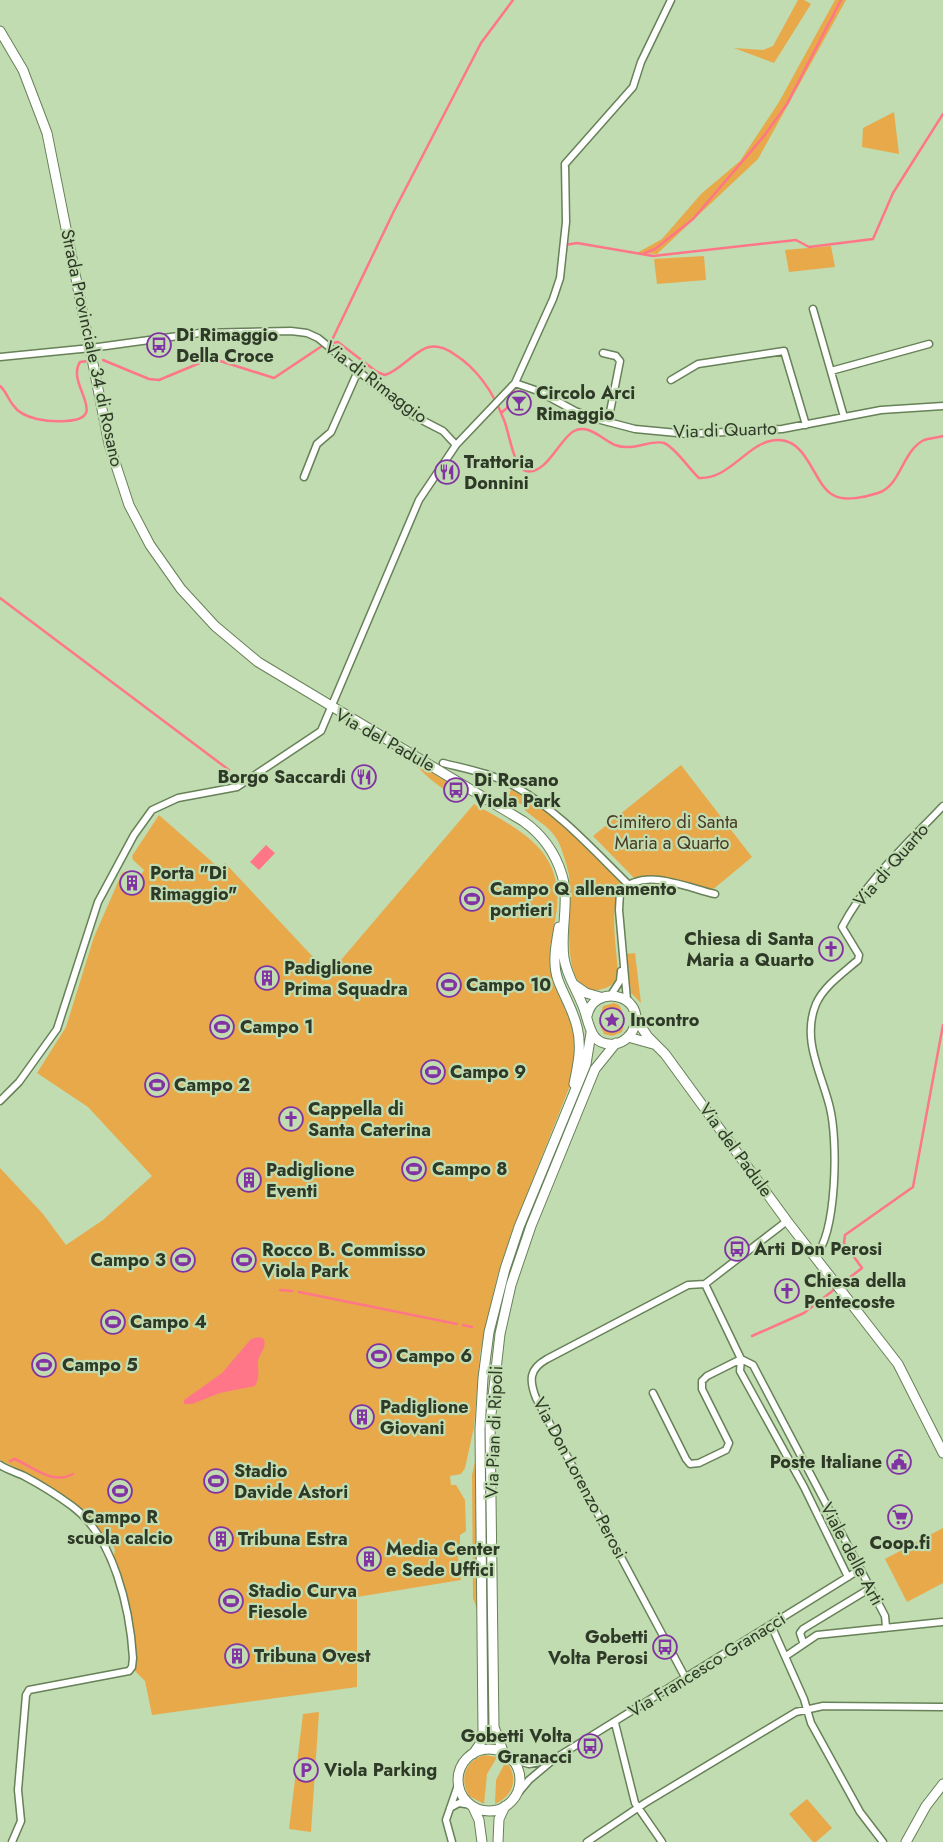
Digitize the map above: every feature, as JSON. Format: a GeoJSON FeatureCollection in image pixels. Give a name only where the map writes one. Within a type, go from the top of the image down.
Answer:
{"type":"FeatureCollection","features":[{"type":"Feature","properties":{"kind":"main road","name":"Strada Provinciale 34 di Rosano"},"geometry":{"type":"LineString","coordinates":[[0,30],[23,70],[48,133],[109,444],[126,496],[150,545],[171,577],[205,616],[258,662],[331,707]]}},
{"type":"Feature","properties":{"kind":"main road","name":"Via del Padule"},"geometry":{"type":"LineString","coordinates":[[331,707],[460,783],[538,833],[550,848],[563,880],[564,959],[587,1016],[591,1033]]}},
{"type":"Feature","properties":{"kind":"main road","name":"Via Pian di Ripoli"},"geometry":{"type":"LineString","coordinates":[[564,915],[556,941],[555,961],[558,979],[574,1017],[579,1037],[579,1056],[572,1096]]}},
{"type":"Feature","properties":{"kind":"main road"},"geometry":{"type":"LineString","coordinates":[[573,984],[586,993],[600,997],[611,995],[627,1000]]}},
{"type":"Feature","properties":{"kind":"main road"},"geometry":{"type":"LineString","coordinates":[[587,1016],[591,1005],[600,997]]}},
{"type":"Feature","properties":{"kind":"main road","name":"Via del Padule"},"geometry":{"type":"LineString","coordinates":[[627,1000],[634,1010],[636,1019],[655,1045],[665,1054],[786,1221],[898,1364],[943,1453]]}},
{"type":"Feature","properties":{"kind":"main road"},"geometry":{"type":"LineString","coordinates":[[591,1033],[602,1042],[616,1044],[628,1037],[636,1019]]}},
{"type":"Feature","properties":{"kind":"main road","name":"Via Pian di Ripoli"},"geometry":{"type":"LineString","coordinates":[[458,1784],[461,1767],[480,1744],[484,1731],[480,1428],[483,1378],[489,1332],[504,1268],[586,1064],[591,1033]]}},
{"type":"Feature","properties":{"kind":"main road"},"geometry":{"type":"LineString","coordinates":[[628,1037],[655,1045]]}},
{"type":"Feature","properties":{"kind":"main road","name":"Via Pian di Ripoli"},"geometry":{"type":"LineString","coordinates":[[513,1799],[518,1789],[519,1777],[494,1727],[490,1439],[496,1356],[511,1286],[525,1240],[595,1069],[616,1044]]}},
{"type":"Feature","properties":{"kind":"main road"},"geometry":{"type":"LineString","coordinates":[[473,1754],[491,1750],[508,1757]]}},
{"type":"Feature","properties":{"kind":"main road"},"geometry":{"type":"LineString","coordinates":[[458,1784],[462,1796],[472,1806],[479,1820],[482,1842]]}},
{"type":"Feature","properties":{"kind":"main road"},"geometry":{"type":"LineString","coordinates":[[906,1842],[926,1806],[943,1784]]}},
{"type":"Feature","properties":{"kind":"main road"},"geometry":{"type":"LineString","coordinates":[[472,1806],[489,1811],[505,1806],[513,1799]]}},
{"type":"Feature","properties":{"kind":"main road"},"geometry":{"type":"LineString","coordinates":[[498,1842],[499,1819],[505,1806]]}},
{"type":"Feature","properties":{"kind":"street"},"geometry":{"type":"LineString","coordinates":[[331,707],[420,500],[456,445],[515,383],[553,300],[560,278],[566,222],[565,164],[633,87],[641,62],[671,0]]}},
{"type":"Feature","properties":{"kind":"street"},"geometry":{"type":"LineString","coordinates":[[814,309],[844,417]]}},
{"type":"Feature","properties":{"kind":"street","name":"Via di Rimaggio"},"geometry":{"type":"LineString","coordinates":[[0,357],[91,350],[200,334],[291,331],[307,333],[318,338],[412,415],[443,431],[456,445]]}},
{"type":"Feature","properties":{"kind":"street"},"geometry":{"type":"LineString","coordinates":[[831,371],[929,344]]}},
{"type":"Feature","properties":{"kind":"street"},"geometry":{"type":"LineString","coordinates":[[671,380],[698,364],[784,351],[806,425]]}},
{"type":"Feature","properties":{"kind":"street"},"geometry":{"type":"LineString","coordinates":[[603,353],[616,356],[620,361],[608,422]]}},
{"type":"Feature","properties":{"kind":"street"},"geometry":{"type":"LineString","coordinates":[[304,477],[317,444],[331,432],[358,371]]}},
{"type":"Feature","properties":{"kind":"street","name":"Via di Quarto"},"geometry":{"type":"LineString","coordinates":[[515,383],[538,391],[575,411],[608,422],[635,429],[688,434],[782,429],[881,410],[943,406]]}},
{"type":"Feature","properties":{"kind":"street","name":"Via del Padule"},"geometry":{"type":"LineString","coordinates":[[0,1101],[19,1082],[57,1029],[98,902],[109,879],[146,816],[166,802],[230,789],[242,784],[318,734],[331,707]]}},
{"type":"Feature","properties":{"kind":"street","name":"Via del Padule"},"geometry":{"type":"LineString","coordinates":[[443,762],[508,784],[555,813],[631,885],[618,896],[627,1000]]}},
{"type":"Feature","properties":{"kind":"street","name":"Via di Quarto"},"geometry":{"type":"LineString","coordinates":[[815,1257],[824,1243],[828,1230],[832,1200],[834,1134],[831,1110],[813,1055],[811,1030],[815,1006],[826,989],[858,960],[859,955],[842,928],[850,913],[863,893],[943,806]]}},
{"type":"Feature","properties":{"kind":"street"},"geometry":{"type":"LineString","coordinates":[[631,885],[653,879],[715,894]]}},
{"type":"Feature","properties":{"kind":"street","name":"Via del Padule"},"geometry":{"type":"LineString","coordinates":[[611,995],[620,981],[622,957]]}},
{"type":"Feature","properties":{"kind":"street"},"geometry":{"type":"LineString","coordinates":[[705,1284],[786,1221]]}},
{"type":"Feature","properties":{"kind":"street","name":"Viale delle Arti"},"geometry":{"type":"LineString","coordinates":[[705,1284],[741,1359],[740,1370],[804,1487],[848,1577]]}},
{"type":"Feature","properties":{"kind":"street","name":"Via Don Lorenzo Perosi"},"geometry":{"type":"LineString","coordinates":[[685,1678],[536,1398],[530,1380],[536,1366],[547,1359],[675,1291],[688,1285],[705,1284]]}},
{"type":"Feature","properties":{"kind":"street"},"geometry":{"type":"LineString","coordinates":[[653,1393],[686,1459],[690,1464],[699,1463],[726,1450],[729,1443],[702,1389],[702,1381],[707,1376],[741,1359]]}},
{"type":"Feature","properties":{"kind":"street","name":"Viale delle Arti"},"geometry":{"type":"LineString","coordinates":[[741,1359],[753,1365],[869,1589],[885,1616],[886,1628]]}},
{"type":"Feature","properties":{"kind":"street"},"geometry":{"type":"LineString","coordinates":[[0,1464],[45,1488],[74,1508],[90,1522],[111,1560],[123,1599],[133,1658],[132,1667],[129,1671],[29,1690],[26,1695],[18,1790],[21,1821],[12,1842]]}},
{"type":"Feature","properties":{"kind":"street","name":"Viale delle Arti"},"geometry":{"type":"LineString","coordinates":[[804,1487],[813,1482]]}},
{"type":"Feature","properties":{"kind":"street","name":"Via Francesco Granacci"},"geometry":{"type":"LineString","coordinates":[[513,1799],[529,1780],[554,1759],[860,1570]]}},
{"type":"Feature","properties":{"kind":"street"},"geometry":{"type":"LineString","coordinates":[[804,1642],[800,1633],[802,1629],[869,1589]]}},
{"type":"Feature","properties":{"kind":"street"},"geometry":{"type":"LineString","coordinates":[[786,1656],[804,1642],[822,1634],[942,1622]]}},
{"type":"Feature","properties":{"kind":"street"},"geometry":{"type":"LineString","coordinates":[[771,1625],[786,1656],[811,1723],[860,1812],[883,1842]]}},
{"type":"Feature","properties":{"kind":"street"},"geometry":{"type":"LineString","coordinates":[[587,1842],[638,1808],[796,1712],[807,1708],[824,1706],[943,1707]]}},
{"type":"Feature","properties":{"kind":"street"},"geometry":{"type":"LineString","coordinates":[[615,1723],[629,1785],[638,1808],[662,1842]]}},
{"type":"Feature","properties":{"kind":"street","name":"Via Francesco Granacci"},"geometry":{"type":"LineString","coordinates":[[508,1757],[529,1764],[554,1759]]}},
{"type":"Feature","properties":{"kind":"street"},"geometry":{"type":"LineString","coordinates":[[452,1842],[446,1820],[458,1784]]}},
{"type":"Feature","properties":{"kind":"street"},"geometry":{"type":"LineString","coordinates":[[449,1808],[459,1803],[472,1806]]}},
{"type":"Feature","properties":{"kind":"green space"},"geometry":{"type":"Polygon","coordinates":[[[798,0],[804,0],[811,4],[774,63],[734,48],[763,50],[773,46],[798,0]]]}},
{"type":"Feature","properties":{"kind":"green space"},"geometry":{"type":"Polygon","coordinates":[[[835,0],[846,0],[758,159],[657,254],[637,253],[662,239],[701,194],[740,161],[779,102],[835,0]]]}},
{"type":"Feature","properties":{"kind":"green space"},"geometry":{"type":"Polygon","coordinates":[[[894,112],[899,154],[862,147],[863,128],[894,112]]]}},
{"type":"Feature","properties":{"kind":"green space"},"geometry":{"type":"Polygon","coordinates":[[[831,246],[835,267],[789,272],[785,250],[831,246]]]}},
{"type":"Feature","properties":{"kind":"green space"},"geometry":{"type":"Polygon","coordinates":[[[704,256],[706,280],[657,284],[654,259],[704,256]]]}},
{"type":"Feature","properties":{"kind":"green space"},"geometry":{"type":"Polygon","coordinates":[[[415,763],[467,793],[465,797],[459,797],[445,790],[430,779],[415,763]]]}},
{"type":"Feature","properties":{"kind":"green space","name":"Cimitero di Santa Maria a Quarto"},"geometry":{"type":"Polygon","coordinates":[[[681,765],[752,857],[711,891],[676,881],[636,880],[593,836],[681,765]]]}},
{"type":"Feature","properties":{"kind":"green space"},"geometry":{"type":"Polygon","coordinates":[[[511,789],[553,815],[624,882],[619,891],[614,913],[618,974],[614,982],[608,987],[587,989],[577,980],[569,944],[568,871],[559,842],[551,831],[525,810],[525,806],[518,803],[507,803],[511,789]]]}},
{"type":"Feature","properties":{"kind":"green space","name":"Rocco B. Commisso Viola Park"},"geometry":{"type":"Polygon","coordinates":[[[474,804],[524,834],[547,859],[554,874],[557,893],[550,965],[555,984],[570,1021],[575,1055],[569,1088],[511,1234],[497,1277],[480,1353],[474,1427],[465,1468],[461,1474],[450,1476],[451,1485],[456,1485],[465,1500],[466,1531],[460,1535],[460,1548],[457,1549],[461,1580],[357,1597],[357,1687],[152,1715],[145,1681],[135,1671],[134,1651],[113,1560],[115,1550],[112,1543],[72,1502],[46,1484],[0,1460],[0,1168],[43,1214],[66,1245],[103,1220],[152,1176],[88,1107],[37,1073],[66,1027],[94,937],[122,873],[127,871],[139,878],[144,870],[133,860],[132,856],[159,815],[219,868],[225,863],[329,974],[474,804]]]}},
{"type":"Feature","properties":{"kind":"green space"},"geometry":{"type":"Polygon","coordinates":[[[635,953],[641,1003],[631,993],[627,954],[635,953]]]}},
{"type":"Feature","properties":{"kind":"green space"},"geometry":{"type":"Polygon","coordinates":[[[614,1003],[621,1008],[624,1025],[622,1032],[612,1036],[604,1034],[599,1023],[603,1006],[614,1003]]]}},
{"type":"Feature","properties":{"kind":"green space"},"geometry":{"type":"Polygon","coordinates":[[[477,1453],[478,1612],[473,1598],[472,1475],[477,1453]]]}},
{"type":"Feature","properties":{"kind":"green space"},"geometry":{"type":"Polygon","coordinates":[[[943,1528],[943,1583],[907,1602],[885,1559],[943,1528]]]}},
{"type":"Feature","properties":{"kind":"green space"},"geometry":{"type":"Polygon","coordinates":[[[319,1712],[311,1832],[289,1829],[303,1714],[319,1712]]]}},
{"type":"Feature","properties":{"kind":"green space"},"geometry":{"type":"Polygon","coordinates":[[[484,1755],[497,1757],[487,1774],[484,1804],[469,1796],[464,1783],[464,1777],[468,1766],[484,1755]]]}},
{"type":"Feature","properties":{"kind":"green space"},"geometry":{"type":"Polygon","coordinates":[[[506,1761],[512,1773],[512,1786],[507,1796],[495,1804],[496,1780],[506,1761]]]}},
{"type":"Feature","properties":{"kind":"green space"},"geometry":{"type":"Polygon","coordinates":[[[807,1799],[832,1828],[816,1842],[813,1842],[789,1814],[807,1799]]]}},
{"type":"Feature","properties":{"kind":"shaded area"},"geometry":{"type":"Polygon","coordinates":[[[266,845],[275,853],[259,870],[250,862],[266,845]]]}},
{"type":"Feature","properties":{"kind":"shaded area"},"geometry":{"type":"Polygon","coordinates":[[[259,1337],[264,1339],[265,1342],[258,1362],[258,1377],[255,1386],[220,1393],[192,1404],[184,1404],[184,1400],[222,1373],[251,1339],[259,1337]]]}},
{"type":"Feature","properties":{"kind":"waterway"},"geometry":{"type":"LineString","coordinates":[[332,343],[394,211],[481,43],[513,0]]}},
{"type":"Feature","properties":{"kind":"waterway"},"geometry":{"type":"LineString","coordinates":[[645,253],[655,249],[693,219],[764,136],[787,104],[841,0]]}},
{"type":"Feature","properties":{"kind":"waterway"},"geometry":{"type":"LineString","coordinates":[[565,245],[577,243],[653,256],[796,240],[809,247],[873,239],[893,193],[943,114]]}},
{"type":"Feature","properties":{"kind":"waterway"},"geometry":{"type":"LineString","coordinates":[[103,360],[149,379],[159,380],[207,360],[217,360],[274,378],[325,344],[338,342],[377,372],[385,375],[397,369],[424,349],[439,347],[463,360],[484,383],[500,410],[518,463],[526,471],[540,468],[569,435],[579,429],[595,433],[622,447],[664,443],[678,454],[699,478],[721,473],[758,446],[768,441],[779,440],[789,442],[797,447],[826,490],[838,497],[855,498],[873,495],[886,489],[897,476],[917,445],[924,440],[943,436]]}},
{"type":"Feature","properties":{"kind":"waterway"},"geometry":{"type":"LineString","coordinates":[[0,386],[17,410],[30,417],[52,421],[79,419],[85,414],[87,407],[77,371],[80,362],[88,361]]}},
{"type":"Feature","properties":{"kind":"waterway"},"geometry":{"type":"LineString","coordinates":[[501,413],[507,408],[516,385]]}},
{"type":"Feature","properties":{"kind":"waterway"},"geometry":{"type":"LineString","coordinates":[[0,598],[229,770]]}},
{"type":"Feature","properties":{"kind":"waterway"},"geometry":{"type":"LineString","coordinates":[[752,1336],[804,1313],[862,1268],[844,1243],[845,1235],[913,1187],[943,1025]]}},
{"type":"Feature","properties":{"kind":"waterway"},"geometry":{"type":"LineString","coordinates":[[280,1290],[292,1291]]}},
{"type":"Feature","properties":{"kind":"waterway"},"geometry":{"type":"LineString","coordinates":[[299,1292],[457,1324]]}},
{"type":"Feature","properties":{"kind":"waterway"},"geometry":{"type":"LineString","coordinates":[[463,1325],[472,1327]]}},
{"type":"Feature","properties":{"kind":"waterway"},"geometry":{"type":"LineString","coordinates":[[10,1461],[15,1459],[36,1471],[58,1478],[73,1474]]}},
{"type":"Feature","properties":{"kind":"place","name":"Di Rimaggio Della Croce"},"geometry":{"type":"Point","coordinates":[159,345]}},
{"type":"Feature","properties":{"kind":"place","name":"Circolo Arci Rimaggio"},"geometry":{"type":"Point","coordinates":[519,403]}},
{"type":"Feature","properties":{"kind":"place","name":"Trattoria Donnini"},"geometry":{"type":"Point","coordinates":[447,472]}},
{"type":"Feature","properties":{"kind":"place","name":"Borgo Saccardi"},"geometry":{"type":"Point","coordinates":[364,777]}},
{"type":"Feature","properties":{"kind":"place","name":"Di Rosano Viola Park"},"geometry":{"type":"Point","coordinates":[456,790]}},
{"type":"Feature","properties":{"kind":"place","name":"Porta \"Di Rimaggio\""},"geometry":{"type":"Point","coordinates":[132,883]}},
{"type":"Feature","properties":{"kind":"place","name":"Campo Q allenamento portieri"},"geometry":{"type":"Point","coordinates":[472,899]}},
{"type":"Feature","properties":{"kind":"place","name":"Chiesa di Santa Maria a Quarto"},"geometry":{"type":"Point","coordinates":[831,949]}},
{"type":"Feature","properties":{"kind":"place","name":"Padiglione Prima Squadra"},"geometry":{"type":"Point","coordinates":[267,978]}},
{"type":"Feature","properties":{"kind":"place","name":"Campo 10"},"geometry":{"type":"Point","coordinates":[449,985]}},
{"type":"Feature","properties":{"kind":"place","name":"Incontro"},"geometry":{"type":"Point","coordinates":[612,1020]}},
{"type":"Feature","properties":{"kind":"place","name":"Campo 1"},"geometry":{"type":"Point","coordinates":[222,1027]}},
{"type":"Feature","properties":{"kind":"place","name":"Campo 9"},"geometry":{"type":"Point","coordinates":[433,1072]}},
{"type":"Feature","properties":{"kind":"place","name":"Campo 2"},"geometry":{"type":"Point","coordinates":[157,1085]}},
{"type":"Feature","properties":{"kind":"place","name":"Cappella di Santa Caterina"},"geometry":{"type":"Point","coordinates":[291,1119]}},
{"type":"Feature","properties":{"kind":"place","name":"Campo 8"},"geometry":{"type":"Point","coordinates":[414,1169]}},
{"type":"Feature","properties":{"kind":"place","name":"Padiglione Eventi"},"geometry":{"type":"Point","coordinates":[249,1180]}},
{"type":"Feature","properties":{"kind":"place","name":"Arti Don Perosi"},"geometry":{"type":"Point","coordinates":[737,1249]}},
{"type":"Feature","properties":{"kind":"place","name":"Campo 3"},"geometry":{"type":"Point","coordinates":[183,1260]}},
{"type":"Feature","properties":{"kind":"place","name":"Rocco B. Commisso Viola Park"},"geometry":{"type":"Point","coordinates":[244,1260]}},
{"type":"Feature","properties":{"kind":"place","name":"Chiesa della Pentecoste"},"geometry":{"type":"Point","coordinates":[787,1291]}},
{"type":"Feature","properties":{"kind":"place","name":"Campo 4"},"geometry":{"type":"Point","coordinates":[113,1322]}},
{"type":"Feature","properties":{"kind":"place","name":"Campo 6"},"geometry":{"type":"Point","coordinates":[379,1356]}},
{"type":"Feature","properties":{"kind":"place","name":"Campo 5"},"geometry":{"type":"Point","coordinates":[44,1365]}},
{"type":"Feature","properties":{"kind":"place","name":"Padiglione Giovani"},"geometry":{"type":"Point","coordinates":[362,1417]}},
{"type":"Feature","properties":{"kind":"place","name":"Poste Italiane"},"geometry":{"type":"Point","coordinates":[899,1462]}},
{"type":"Feature","properties":{"kind":"place","name":"Stadio Davide Astori"},"geometry":{"type":"Point","coordinates":[216,1481]}},
{"type":"Feature","properties":{"kind":"place","name":"Campo R scuola calcio"},"geometry":{"type":"Point","coordinates":[120,1491]}},
{"type":"Feature","properties":{"kind":"place","name":"Coop.fi"},"geometry":{"type":"Point","coordinates":[900,1517]}},
{"type":"Feature","properties":{"kind":"place","name":"Tribuna Estra"},"geometry":{"type":"Point","coordinates":[221,1539]}},
{"type":"Feature","properties":{"kind":"place","name":"Media Center e Sede Uffici"},"geometry":{"type":"Point","coordinates":[369,1559]}},
{"type":"Feature","properties":{"kind":"place","name":"Stadio Curva Fiesole"},"geometry":{"type":"Point","coordinates":[231,1601]}},
{"type":"Feature","properties":{"kind":"place","name":"Gobetti Volta Perosi"},"geometry":{"type":"Point","coordinates":[665,1647]}},
{"type":"Feature","properties":{"kind":"place","name":"Tribuna Ovest"},"geometry":{"type":"Point","coordinates":[237,1656]}},
{"type":"Feature","properties":{"kind":"place","name":"Gobetti Volta Granacci"},"geometry":{"type":"Point","coordinates":[590,1746]}},
{"type":"Feature","properties":{"kind":"place","name":"Viola Parking"},"geometry":{"type":"Point","coordinates":[306,1770]}}]}
